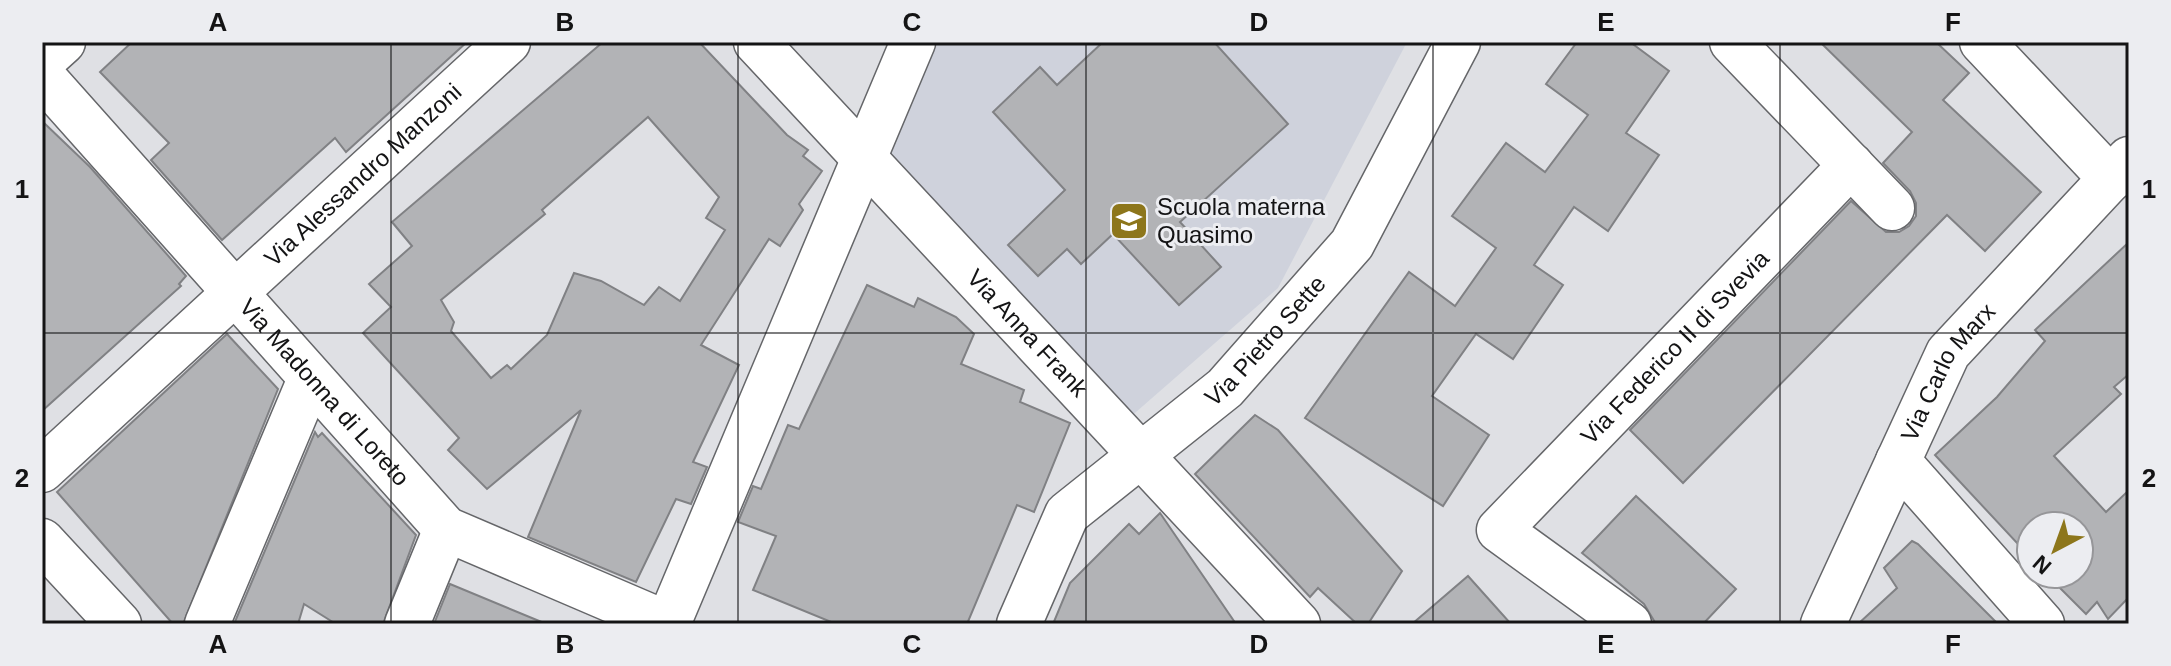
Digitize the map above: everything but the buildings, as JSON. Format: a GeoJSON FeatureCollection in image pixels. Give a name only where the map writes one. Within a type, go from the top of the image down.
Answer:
{"type":"FeatureCollection","features":[{"type":"Feature","properties":{"kind":"street"},"geometry":{"type":"LineString","coordinates":[[42,61],[63,42]]}},
{"type":"Feature","properties":{"kind":"street","name":"Via Alessandro Manzoni"},"geometry":{"type":"LineString","coordinates":[[42,470],[233,291],[508,42]]}},
{"type":"Feature","properties":{"kind":"street","name":"Via Anna Frank"},"geometry":{"type":"LineString","coordinates":[[756,42],[1298,624]]}},
{"type":"Feature","properties":{"kind":"street"},"geometry":{"type":"LineString","coordinates":[[668,624],[913,42]]}},
{"type":"Feature","properties":{"kind":"street","name":"Via Pietro Sette"},"geometry":{"type":"LineString","coordinates":[[1019,624],[1067,514],[1225,388],[1352,244],[1458,42]]}},
{"type":"Feature","properties":{"kind":"street"},"geometry":{"type":"LineString","coordinates":[[1732,42],[1892,208]]}},
{"type":"Feature","properties":{"kind":"street"},"geometry":{"type":"LineString","coordinates":[[1982,42],[2120,169]]}},
{"type":"Feature","properties":{"kind":"street","name":"Via Madonna di Loreto"},"geometry":{"type":"LineString","coordinates":[[42,76],[446,529],[668,624]]}},
{"type":"Feature","properties":{"kind":"street","name":"Via Federico II di Svevia"},"geometry":{"type":"LineString","coordinates":[[1629,624],[1499,530],[1851,165]]}},
{"type":"Feature","properties":{"kind":"street","name":"Via Carlo Marx"},"geometry":{"type":"LineString","coordinates":[[1823,624],[1948,353],[2120,169]]}},
{"type":"Feature","properties":{"kind":"street"},"geometry":{"type":"LineString","coordinates":[[207,624],[310,379]]}},
{"type":"Feature","properties":{"kind":"street"},"geometry":{"type":"LineString","coordinates":[[1898,461],[2042,624]]}},
{"type":"Feature","properties":{"kind":"street"},"geometry":{"type":"LineString","coordinates":[[407,624],[446,529]]}},
{"type":"Feature","properties":{"kind":"street"},"geometry":{"type":"LineString","coordinates":[[42,541],[119,624]]}},
{"type":"Feature","properties":{"kind":"shaded area","name":"Scuola materna Quasimo"},"geometry":{"type":"Polygon","coordinates":[[[932,42],[1407,42],[1278,288],[1128,419],[883,154],[932,42]]]}},
{"type":"Feature","properties":{"kind":"place","name":"Scuola materna Quasimo"},"geometry":{"type":"Point","coordinates":[1129,221]}}]}
